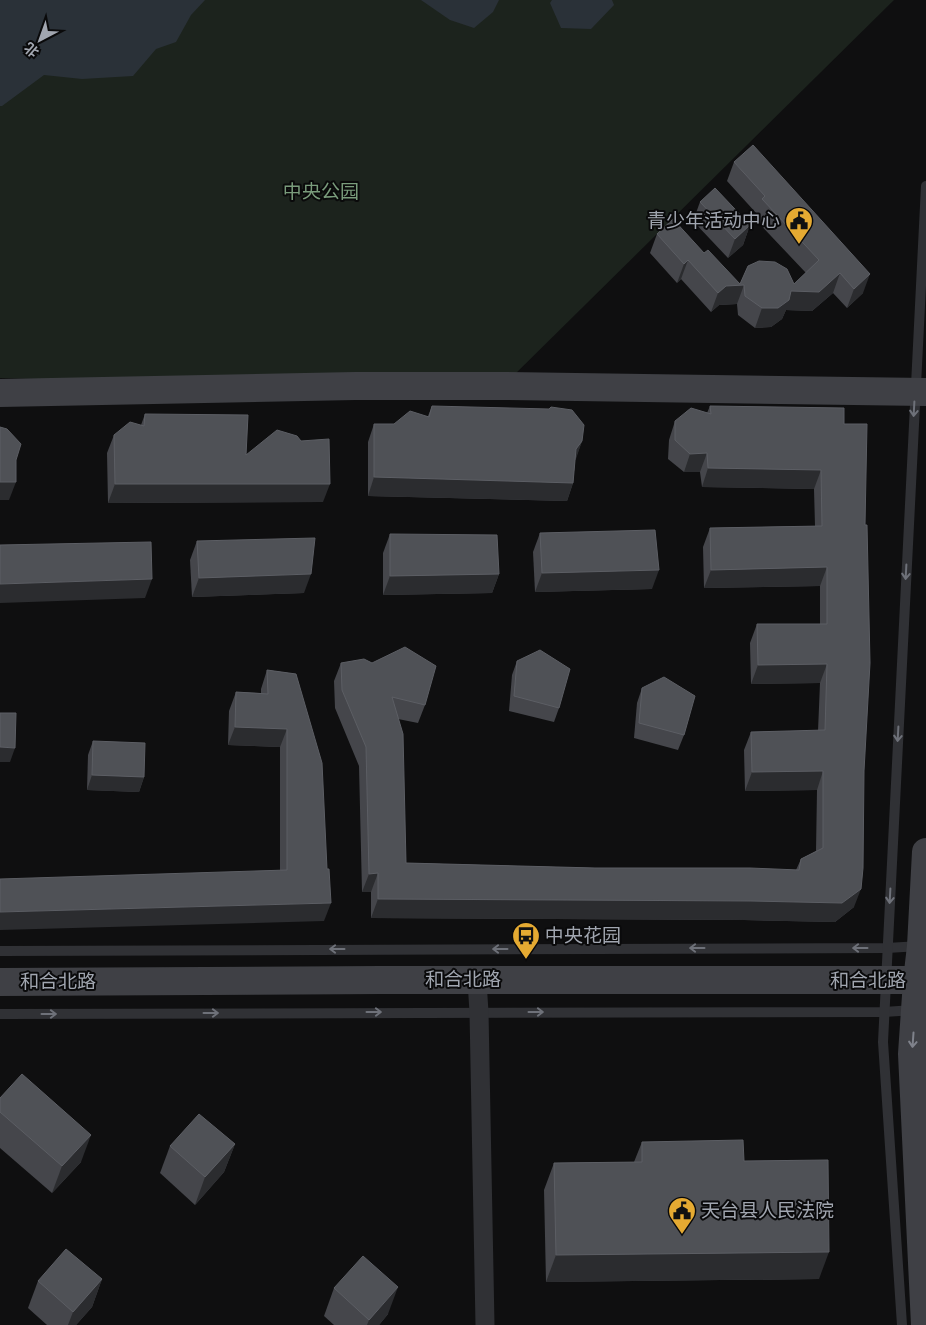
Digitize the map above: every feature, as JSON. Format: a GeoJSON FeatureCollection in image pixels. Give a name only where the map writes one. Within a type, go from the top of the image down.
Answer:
{"type":"FeatureCollection","features":[{"type":"Feature","properties":{"kind":"main road"},"geometry":{"type":"LineString","coordinates":[[0,393],[355,386],[503,386],[921,392]]}},
{"type":"Feature","properties":{"kind":"main road"},"geometry":{"type":"LineString","coordinates":[[925,1325],[912,1054],[920,1010],[924,946],[926,852]]}},
{"type":"Feature","properties":{"kind":"main road","name":"和合北路"},"geometry":{"type":"LineString","coordinates":[[0,982],[921,980]]}},
{"type":"Feature","properties":{"kind":"street"},"geometry":{"type":"LineString","coordinates":[[477,980],[485,1325]]}},
{"type":"Feature","properties":{"kind":"lane"},"geometry":{"type":"LineString","coordinates":[[902,1325],[883,1042],[921,392],[926,186]]}},
{"type":"Feature","properties":{"kind":"lane"},"geometry":{"type":"LineString","coordinates":[[0,951],[887,948],[924,946]]}},
{"type":"Feature","properties":{"kind":"lane"},"geometry":{"type":"LineString","coordinates":[[0,1014],[884,1012],[920,1010]]}},
{"type":"Feature","properties":{"kind":"green space","name":"中央公园"},"geometry":{"type":"Polygon","coordinates":[[[0,0],[894,0],[503,386],[355,386],[0,378],[0,0]]]}},
{"type":"Feature","properties":{"kind":"shaded area"},"geometry":{"type":"Polygon","coordinates":[[[0,0],[205,0],[191,15],[176,42],[156,49],[133,76],[82,79],[44,75],[0,106],[0,0]]]}},
{"type":"Feature","properties":{"kind":"shaded area"},"geometry":{"type":"Polygon","coordinates":[[[421,0],[499,0],[493,12],[474,28],[450,20],[421,0]]]}},
{"type":"Feature","properties":{"kind":"shaded area"},"geometry":{"type":"Polygon","coordinates":[[[552,0],[612,0],[614,5],[591,29],[561,28],[550,3],[552,0]]]}},
{"type":"Feature","properties":{"kind":"building"},"geometry":{"type":"Polygon","coordinates":[[[753,145],[870,274],[854,289],[840,273],[819,292],[791,291],[789,300],[778,308],[762,308],[745,296],[744,285],[726,286],[718,293],[688,260],[684,264],[657,234],[673,219],[704,253],[708,250],[740,284],[748,266],[759,261],[775,262],[787,269],[794,284],[819,260],[762,199],[765,196],[734,162],[753,145]]]}},
{"type":"Feature","properties":{"kind":"building"},"geometry":{"type":"Polygon","coordinates":[[[715,188],[750,225],[735,239],[700,202],[715,188]]]}},
{"type":"Feature","properties":{"kind":"building"},"geometry":{"type":"Polygon","coordinates":[[[432,406],[549,409],[551,407],[572,410],[584,425],[582,441],[576,449],[573,483],[374,477],[374,424],[394,424],[410,411],[429,417],[432,406]]]}},
{"type":"Feature","properties":{"kind":"building"},"geometry":{"type":"Polygon","coordinates":[[[710,406],[844,408],[844,424],[867,424],[865,525],[867,525],[870,663],[864,771],[861,889],[842,903],[378,899],[378,873],[369,874],[366,747],[342,690],[341,663],[364,659],[372,663],[405,647],[436,666],[425,705],[392,697],[403,734],[406,863],[595,868],[750,868],[799,870],[801,859],[823,848],[823,771],[752,772],[751,732],[825,730],[827,664],[758,665],[757,624],[827,624],[827,567],[711,570],[710,528],[822,526],[821,470],[708,468],[707,453],[690,454],[675,440],[675,421],[691,408],[711,414],[710,406]]]}},
{"type":"Feature","properties":{"kind":"building"},"geometry":{"type":"Polygon","coordinates":[[[145,414],[248,415],[246,455],[277,430],[297,436],[301,441],[329,439],[330,484],[115,484],[114,435],[130,422],[144,426],[145,414]]]}},
{"type":"Feature","properties":{"kind":"building"},"geometry":{"type":"Polygon","coordinates":[[[0,427],[7,429],[21,444],[16,460],[16,482],[0,482],[0,427]]]}},
{"type":"Feature","properties":{"kind":"building"},"geometry":{"type":"Polygon","coordinates":[[[655,530],[659,570],[542,573],[540,533],[655,530]]]}},
{"type":"Feature","properties":{"kind":"building"},"geometry":{"type":"Polygon","coordinates":[[[390,534],[497,535],[499,574],[390,576],[390,534]]]}},
{"type":"Feature","properties":{"kind":"building"},"geometry":{"type":"Polygon","coordinates":[[[315,538],[311,574],[199,578],[197,541],[315,538]]]}},
{"type":"Feature","properties":{"kind":"building"},"geometry":{"type":"Polygon","coordinates":[[[151,542],[152,579],[0,584],[0,545],[151,542]]]}},
{"type":"Feature","properties":{"kind":"building"},"geometry":{"type":"Polygon","coordinates":[[[540,650],[570,669],[559,708],[514,696],[517,661],[540,650]]]}},
{"type":"Feature","properties":{"kind":"building"},"geometry":{"type":"Polygon","coordinates":[[[267,670],[296,674],[322,763],[327,869],[329,869],[331,903],[0,912],[0,879],[287,870],[287,729],[235,727],[236,692],[268,694],[267,670]]]}},
{"type":"Feature","properties":{"kind":"building"},"geometry":{"type":"Polygon","coordinates":[[[664,677],[695,696],[684,735],[639,723],[642,688],[664,677]]]}},
{"type":"Feature","properties":{"kind":"building"},"geometry":{"type":"Polygon","coordinates":[[[0,713],[16,713],[15,748],[0,747],[0,713]]]}},
{"type":"Feature","properties":{"kind":"building"},"geometry":{"type":"Polygon","coordinates":[[[93,741],[145,743],[144,777],[92,775],[93,741]]]}},
{"type":"Feature","properties":{"kind":"building"},"geometry":{"type":"Polygon","coordinates":[[[22,1074],[91,1135],[62,1166],[0,1112],[0,1098],[22,1074]]]}},
{"type":"Feature","properties":{"kind":"building"},"geometry":{"type":"Polygon","coordinates":[[[199,1114],[235,1144],[205,1177],[170,1146],[199,1114]]]}},
{"type":"Feature","properties":{"kind":"building","name":"天台县人民法院"},"geometry":{"type":"Polygon","coordinates":[[[743,1140],[744,1161],[828,1160],[829,1252],[556,1255],[554,1163],[642,1162],[642,1142],[743,1140]]]}},
{"type":"Feature","properties":{"kind":"building"},"geometry":{"type":"Polygon","coordinates":[[[66,1249],[102,1279],[73,1312],[38,1281],[66,1249]]]}},
{"type":"Feature","properties":{"kind":"building"},"geometry":{"type":"Polygon","coordinates":[[[363,1256],[398,1287],[369,1320],[334,1288],[363,1256]]]}},
{"type":"Feature","properties":{"kind":"place","name":"青少年活动中心"},"geometry":{"type":"Point","coordinates":[799,245]}},
{"type":"Feature","properties":{"kind":"place","name":"中央花园"},"geometry":{"type":"Point","coordinates":[526,960]}},
{"type":"Feature","properties":{"kind":"place","name":"天台县人民法院"},"geometry":{"type":"Point","coordinates":[682,1235]}}]}
